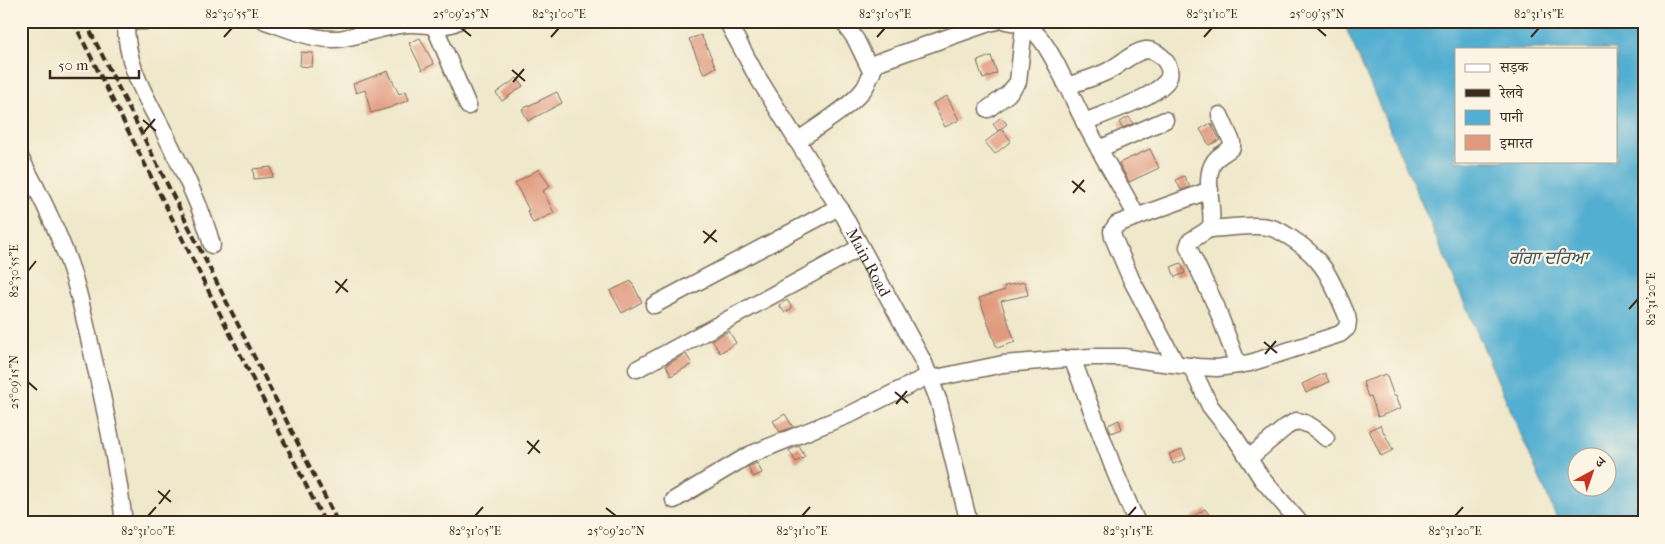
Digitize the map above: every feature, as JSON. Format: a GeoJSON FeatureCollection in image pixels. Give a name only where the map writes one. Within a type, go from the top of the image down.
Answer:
{"type":"FeatureCollection","features":[{"type":"Feature","properties":{"kind":"street"},"geometry":{"type":"LineString","coordinates":[[145,21],[127,21],[129,56],[141,90],[199,206],[212,245]]}},
{"type":"Feature","properties":{"kind":"street"},"geometry":{"type":"LineString","coordinates":[[265,21],[310,36],[328,38],[343,38],[407,24],[447,26],[458,21]]}},
{"type":"Feature","properties":{"kind":"street","name":"Main Road"},"geometry":{"type":"LineString","coordinates":[[727,21],[755,73],[839,207],[910,336],[930,377],[939,402],[969,523]]}},
{"type":"Feature","properties":{"kind":"street"},"geometry":{"type":"LineString","coordinates":[[843,21],[853,35],[872,72]]}},
{"type":"Feature","properties":{"kind":"street"},"geometry":{"type":"LineString","coordinates":[[797,141],[858,96],[868,84],[874,66],[883,60],[997,21]]}},
{"type":"Feature","properties":{"kind":"street"},"geometry":{"type":"LineString","coordinates":[[1006,21],[1024,26],[1041,40],[1137,217]]}},
{"type":"Feature","properties":{"kind":"street"},"geometry":{"type":"LineString","coordinates":[[434,26],[468,106]]}},
{"type":"Feature","properties":{"kind":"street"},"geometry":{"type":"LineString","coordinates":[[988,109],[1008,94],[1018,82],[1024,26]]}},
{"type":"Feature","properties":{"kind":"street"},"geometry":{"type":"LineString","coordinates":[[1066,86],[1107,72],[1144,50],[1157,52],[1165,61],[1170,75],[1161,86],[1128,104],[1084,122]]}},
{"type":"Feature","properties":{"kind":"street"},"geometry":{"type":"LineString","coordinates":[[1209,229],[1212,219],[1211,166],[1218,156],[1229,150],[1232,144],[1220,115]]}},
{"type":"Feature","properties":{"kind":"street"},"geometry":{"type":"LineString","coordinates":[[1099,149],[1165,120]]}},
{"type":"Feature","properties":{"kind":"street"},"geometry":{"type":"LineString","coordinates":[[21,159],[37,188],[65,252],[78,294],[104,405],[121,494],[124,523]]}},
{"type":"Feature","properties":{"kind":"street"},"geometry":{"type":"LineString","coordinates":[[1210,190],[1114,226],[1112,234],[1131,279],[1183,365],[1210,406],[1232,433],[1262,480],[1300,523]]}},
{"type":"Feature","properties":{"kind":"street"},"geometry":{"type":"LineString","coordinates":[[654,305],[839,207]]}},
{"type":"Feature","properties":{"kind":"street"},"geometry":{"type":"LineString","coordinates":[[674,500],[749,455],[853,412],[930,377],[1003,364],[1110,356],[1217,368],[1238,365],[1250,363],[1340,334],[1347,328],[1348,322],[1328,273],[1302,244],[1275,228],[1267,226],[1209,229],[1188,244],[1189,251],[1216,306],[1238,365]]}},
{"type":"Feature","properties":{"kind":"street"},"geometry":{"type":"LineString","coordinates":[[637,369],[861,247]]}},
{"type":"Feature","properties":{"kind":"street"},"geometry":{"type":"LineString","coordinates":[[1072,358],[1114,472],[1137,523]]}},
{"type":"Feature","properties":{"kind":"street"},"geometry":{"type":"LineString","coordinates":[[1249,458],[1286,427],[1296,422],[1301,422],[1314,428],[1326,438]]}},
{"type":"Feature","properties":{"kind":"water","name":"ਗੰਗਾ ਦਰਿਆ"},"geometry":{"type":"Polygon","coordinates":[[[1343,21],[1644,21],[1644,523],[1559,523],[1343,21]]]}},
{"type":"Feature","properties":{"kind":"building"},"geometry":{"type":"Polygon","coordinates":[[[701,35],[716,67],[704,74],[689,39],[701,35]]]}},
{"type":"Feature","properties":{"kind":"building"},"geometry":{"type":"Polygon","coordinates":[[[420,38],[434,64],[422,70],[409,43],[420,38]]]}},
{"type":"Feature","properties":{"kind":"building"},"geometry":{"type":"Polygon","coordinates":[[[301,52],[313,53],[312,67],[300,66],[301,52]]]}},
{"type":"Feature","properties":{"kind":"building"},"geometry":{"type":"Polygon","coordinates":[[[991,56],[997,73],[983,79],[977,61],[991,56]]]}},
{"type":"Feature","properties":{"kind":"building"},"geometry":{"type":"Polygon","coordinates":[[[388,71],[399,94],[406,91],[409,100],[371,113],[365,90],[356,93],[353,84],[388,71]]]}},
{"type":"Feature","properties":{"kind":"building"},"geometry":{"type":"Polygon","coordinates":[[[517,78],[523,86],[502,101],[496,93],[517,78]]]}},
{"type":"Feature","properties":{"kind":"building"},"geometry":{"type":"Polygon","coordinates":[[[557,92],[562,103],[528,121],[522,109],[557,92]]]}},
{"type":"Feature","properties":{"kind":"building"},"geometry":{"type":"Polygon","coordinates":[[[947,96],[959,120],[945,127],[933,103],[947,96]]]}},
{"type":"Feature","properties":{"kind":"building"},"geometry":{"type":"Polygon","coordinates":[[[1001,117],[1007,124],[998,131],[993,124],[1001,117]]]}},
{"type":"Feature","properties":{"kind":"building"},"geometry":{"type":"Polygon","coordinates":[[[1129,117],[1133,123],[1122,128],[1119,122],[1129,117]]]}},
{"type":"Feature","properties":{"kind":"building"},"geometry":{"type":"Polygon","coordinates":[[[1211,123],[1220,140],[1209,145],[1200,129],[1211,123]]]}},
{"type":"Feature","properties":{"kind":"building"},"geometry":{"type":"Polygon","coordinates":[[[1002,129],[1011,141],[995,154],[985,142],[1002,129]]]}},
{"type":"Feature","properties":{"kind":"building"},"geometry":{"type":"Polygon","coordinates":[[[1150,149],[1159,168],[1129,182],[1119,163],[1150,149]]]}},
{"type":"Feature","properties":{"kind":"building"},"geometry":{"type":"Polygon","coordinates":[[[271,167],[273,177],[254,179],[253,169],[271,167]]]}},
{"type":"Feature","properties":{"kind":"building"},"geometry":{"type":"Polygon","coordinates":[[[539,169],[550,186],[543,191],[554,213],[533,223],[527,211],[529,210],[515,183],[539,169]]]}},
{"type":"Feature","properties":{"kind":"building"},"geometry":{"type":"Polygon","coordinates":[[[1184,176],[1190,187],[1181,190],[1176,180],[1184,176]]]}},
{"type":"Feature","properties":{"kind":"building"},"geometry":{"type":"Polygon","coordinates":[[[1181,263],[1185,273],[1175,277],[1171,267],[1181,263]]]}},
{"type":"Feature","properties":{"kind":"building"},"geometry":{"type":"Polygon","coordinates":[[[631,281],[642,302],[622,313],[610,291],[631,281]]]}},
{"type":"Feature","properties":{"kind":"building"},"geometry":{"type":"Polygon","coordinates":[[[1025,282],[1028,295],[1001,301],[1015,342],[997,348],[979,298],[1005,290],[1004,286],[1025,282]]]}},
{"type":"Feature","properties":{"kind":"building"},"geometry":{"type":"Polygon","coordinates":[[[787,300],[792,308],[785,313],[779,305],[787,300]]]}},
{"type":"Feature","properties":{"kind":"building"},"geometry":{"type":"Polygon","coordinates":[[[729,331],[736,343],[720,353],[712,340],[729,331]]]}},
{"type":"Feature","properties":{"kind":"building"},"geometry":{"type":"Polygon","coordinates":[[[686,354],[692,364],[671,376],[666,365],[686,354]]]}},
{"type":"Feature","properties":{"kind":"building"},"geometry":{"type":"Polygon","coordinates":[[[1325,373],[1329,382],[1306,393],[1302,384],[1325,373]]]}},
{"type":"Feature","properties":{"kind":"building"},"geometry":{"type":"Polygon","coordinates":[[[1386,374],[1394,396],[1396,395],[1401,408],[1378,417],[1371,396],[1368,397],[1363,382],[1386,374]]]}},
{"type":"Feature","properties":{"kind":"building"},"geometry":{"type":"Polygon","coordinates":[[[785,414],[793,427],[780,432],[773,421],[785,414]]]}},
{"type":"Feature","properties":{"kind":"building"},"geometry":{"type":"Polygon","coordinates":[[[1119,420],[1122,429],[1111,433],[1108,425],[1119,420]]]}},
{"type":"Feature","properties":{"kind":"building"},"geometry":{"type":"Polygon","coordinates":[[[1380,425],[1393,450],[1381,456],[1369,430],[1380,425]]]}},
{"type":"Feature","properties":{"kind":"building"},"geometry":{"type":"Polygon","coordinates":[[[799,446],[805,457],[796,462],[789,450],[799,446]]]}},
{"type":"Feature","properties":{"kind":"building"},"geometry":{"type":"Polygon","coordinates":[[[1182,449],[1186,459],[1173,464],[1169,454],[1182,449]]]}},
{"type":"Feature","properties":{"kind":"building"},"geometry":{"type":"Polygon","coordinates":[[[757,463],[762,473],[753,477],[748,467],[757,463]]]}},
{"type":"Feature","properties":{"kind":"building"},"geometry":{"type":"Polygon","coordinates":[[[1205,509],[1211,517],[1201,523],[1183,523],[1205,509]]]}},
{"type":"Feature","properties":{"kind":"railway"},"geometry":{"type":"LineString","coordinates":[[73,21],[325,523]]}},
{"type":"Feature","properties":{"kind":"railway"},"geometry":{"type":"LineString","coordinates":[[85,21],[338,523]]}}]}
